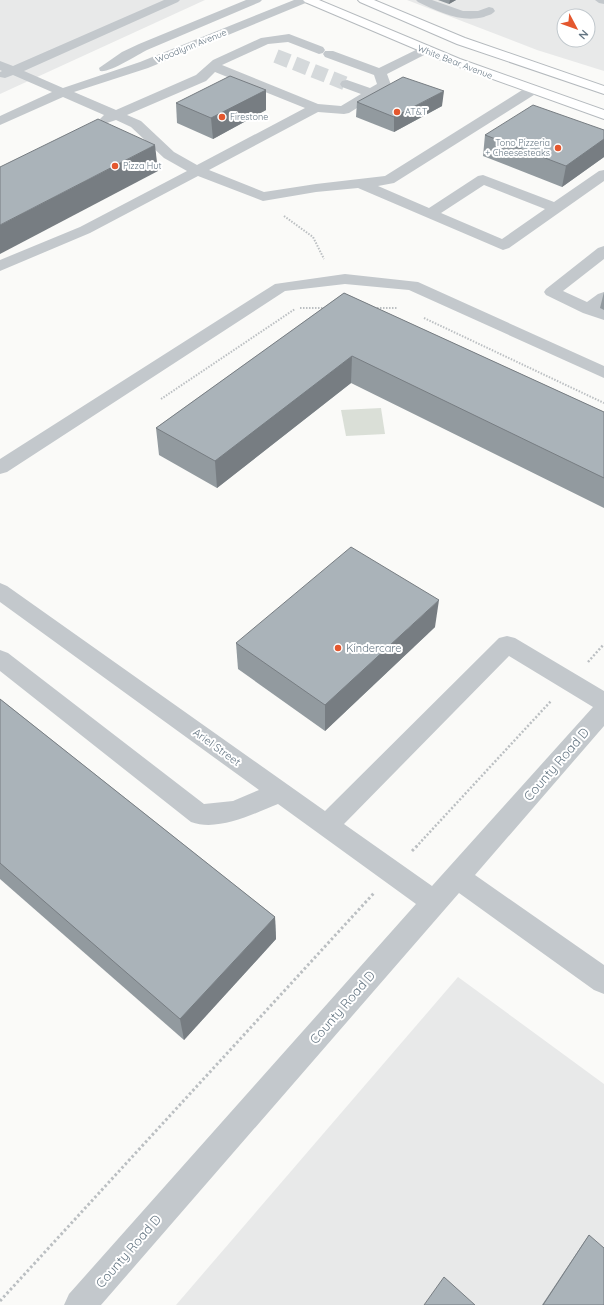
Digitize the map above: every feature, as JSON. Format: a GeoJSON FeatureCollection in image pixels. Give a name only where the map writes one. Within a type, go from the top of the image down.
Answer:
{"type":"FeatureCollection","features":[{"type":"Feature","properties":{"kind":"main road","name":"White Bear Avenue"},"geometry":{"type":"LineString","coordinates":[[309,0],[424,50],[604,115]]}},
{"type":"Feature","properties":{"kind":"main road"},"geometry":{"type":"LineString","coordinates":[[364,0],[461,41],[604,90]]}},
{"type":"Feature","properties":{"kind":"street"},"geometry":{"type":"LineString","coordinates":[[4,71],[174,0]]}},
{"type":"Feature","properties":{"kind":"street","name":"Woodlynn Avenue"},"geometry":{"type":"LineString","coordinates":[[77,86],[126,55],[256,0]]}},
{"type":"Feature","properties":{"kind":"street","name":"Woodlynn Avenue"},"geometry":{"type":"LineString","coordinates":[[0,121],[77,86],[144,65],[304,0]]}},
{"type":"Feature","properties":{"kind":"street"},"geometry":{"type":"LineString","coordinates":[[422,0],[463,16],[479,15],[489,11]]}},
{"type":"Feature","properties":{"kind":"street"},"geometry":{"type":"LineString","coordinates":[[95,125],[201,78],[217,63],[265,41],[289,38],[380,73],[424,50]]}},
{"type":"Feature","properties":{"kind":"street"},"geometry":{"type":"LineString","coordinates":[[252,47],[270,54]]}},
{"type":"Feature","properties":{"kind":"street"},"geometry":{"type":"LineString","coordinates":[[213,66],[316,108],[344,110],[384,85],[380,73]]}},
{"type":"Feature","properties":{"kind":"street"},"geometry":{"type":"LineString","coordinates":[[4,71],[62,92],[136,124],[169,154],[198,171],[263,197],[316,188],[389,180],[532,90]]}},
{"type":"Feature","properties":{"kind":"street"},"geometry":{"type":"LineString","coordinates":[[347,84],[371,93]]}},
{"type":"Feature","properties":{"kind":"street"},"geometry":{"type":"LineString","coordinates":[[175,89],[194,98]]}},
{"type":"Feature","properties":{"kind":"street"},"geometry":{"type":"LineString","coordinates":[[0,266],[85,230],[316,108]]}},
{"type":"Feature","properties":{"kind":"street"},"geometry":{"type":"LineString","coordinates":[[362,183],[503,245],[604,174]]}},
{"type":"Feature","properties":{"kind":"street"},"geometry":{"type":"LineString","coordinates":[[430,214],[484,180],[556,208]]}},
{"type":"Feature","properties":{"kind":"street"},"geometry":{"type":"LineString","coordinates":[[604,252],[552,292],[604,315]]}},
{"type":"Feature","properties":{"kind":"street"},"geometry":{"type":"LineString","coordinates":[[0,468],[281,287],[345,279],[412,285],[604,374]]}},
{"type":"Feature","properties":{"kind":"street"},"geometry":{"type":"LineString","coordinates":[[589,309],[604,297]]}},
{"type":"Feature","properties":{"kind":"street","name":"Ariel Street"},"geometry":{"type":"LineString","coordinates":[[2,595],[435,903]]}},
{"type":"Feature","properties":{"kind":"street"},"geometry":{"type":"LineString","coordinates":[[326,825],[507,644],[569,682],[601,715]]}},
{"type":"Feature","properties":{"kind":"street"},"geometry":{"type":"LineString","coordinates":[[0,659],[200,815],[234,811],[281,792]]}},
{"type":"Feature","properties":{"kind":"street","name":"County Road D"},"geometry":{"type":"LineString","coordinates":[[80,1305],[601,715]]}},
{"type":"Feature","properties":{"kind":"street"},"geometry":{"type":"LineString","coordinates":[[457,877],[604,981]]}},
{"type":"Feature","properties":{"kind":"path"},"geometry":{"type":"LineString","coordinates":[[263,197],[266,203],[313,236],[333,280]]}},
{"type":"Feature","properties":{"kind":"path"},"geometry":{"type":"LineString","coordinates":[[161,399],[294,308],[325,308]]}},
{"type":"Feature","properties":{"kind":"path"},"geometry":{"type":"LineString","coordinates":[[372,308],[403,308]]}},
{"type":"Feature","properties":{"kind":"path"},"geometry":{"type":"LineString","coordinates":[[417,315],[604,403]]}},
{"type":"Feature","properties":{"kind":"path"},"geometry":{"type":"LineString","coordinates":[[0,1301],[392,872],[604,644]]}},
{"type":"Feature","properties":{"kind":"shaded area"},"geometry":{"type":"Polygon","coordinates":[[[0,0],[205,0],[0,94],[0,0]]]}},
{"type":"Feature","properties":{"kind":"shaded area"},"geometry":{"type":"Polygon","coordinates":[[[407,0],[604,0],[604,71],[537,50],[407,0]]]}},
{"type":"Feature","properties":{"kind":"shaded area"},"geometry":{"type":"Polygon","coordinates":[[[381,408],[385,434],[346,436],[341,410],[381,408]]]}},
{"type":"Feature","properties":{"kind":"shaded area"},"geometry":{"type":"Polygon","coordinates":[[[458,977],[604,1084],[604,1305],[176,1305],[458,977]]]}},
{"type":"Feature","properties":{"kind":"building"},"geometry":{"type":"Polygon","coordinates":[[[230,76],[266,90],[211,118],[176,103],[230,76]]]}},
{"type":"Feature","properties":{"kind":"building"},"geometry":{"type":"Polygon","coordinates":[[[403,77],[444,91],[394,117],[357,102],[403,77]]]}},
{"type":"Feature","properties":{"kind":"building"},"geometry":{"type":"Polygon","coordinates":[[[533,105],[604,130],[604,139],[566,166],[485,135],[533,105]]]}},
{"type":"Feature","properties":{"kind":"building"},"geometry":{"type":"Polygon","coordinates":[[[98,119],[155,145],[0,225],[0,167],[98,119]]]}},
{"type":"Feature","properties":{"kind":"building"},"geometry":{"type":"Polygon","coordinates":[[[344,293],[604,412],[604,478],[352,356],[215,461],[156,428],[344,293]]]}},
{"type":"Feature","properties":{"kind":"building","name":"Kindercare"},"geometry":{"type":"Polygon","coordinates":[[[351,547],[439,600],[325,705],[236,643],[351,547]]]}},
{"type":"Feature","properties":{"kind":"building"},"geometry":{"type":"Polygon","coordinates":[[[0,699],[275,917],[180,1019],[0,863],[0,699]]]}},
{"type":"Feature","properties":{"kind":"building"},"geometry":{"type":"Polygon","coordinates":[[[589,1235],[604,1248],[604,1305],[543,1305],[589,1235]]]}},
{"type":"Feature","properties":{"kind":"building"},"geometry":{"type":"Polygon","coordinates":[[[444,1277],[475,1305],[424,1305],[444,1277]]]}},
{"type":"Feature","properties":{"kind":"tunnel"},"geometry":{"type":"LineString","coordinates":[[276,56],[347,84]]}},
{"type":"Feature","properties":{"kind":"place","name":"AT&T"},"geometry":{"type":"Point","coordinates":[397,112]}},
{"type":"Feature","properties":{"kind":"place","name":"Firestone"},"geometry":{"type":"Point","coordinates":[222,117]}},
{"type":"Feature","properties":{"kind":"place","name":"Tono Pizzeria + Cheesesteaks"},"geometry":{"type":"Point","coordinates":[558,148]}},
{"type":"Feature","properties":{"kind":"place","name":"Pizza Hut"},"geometry":{"type":"Point","coordinates":[115,166]}},
{"type":"Feature","properties":{"kind":"place","name":"Kindercare"},"geometry":{"type":"Point","coordinates":[338,648]}}]}
